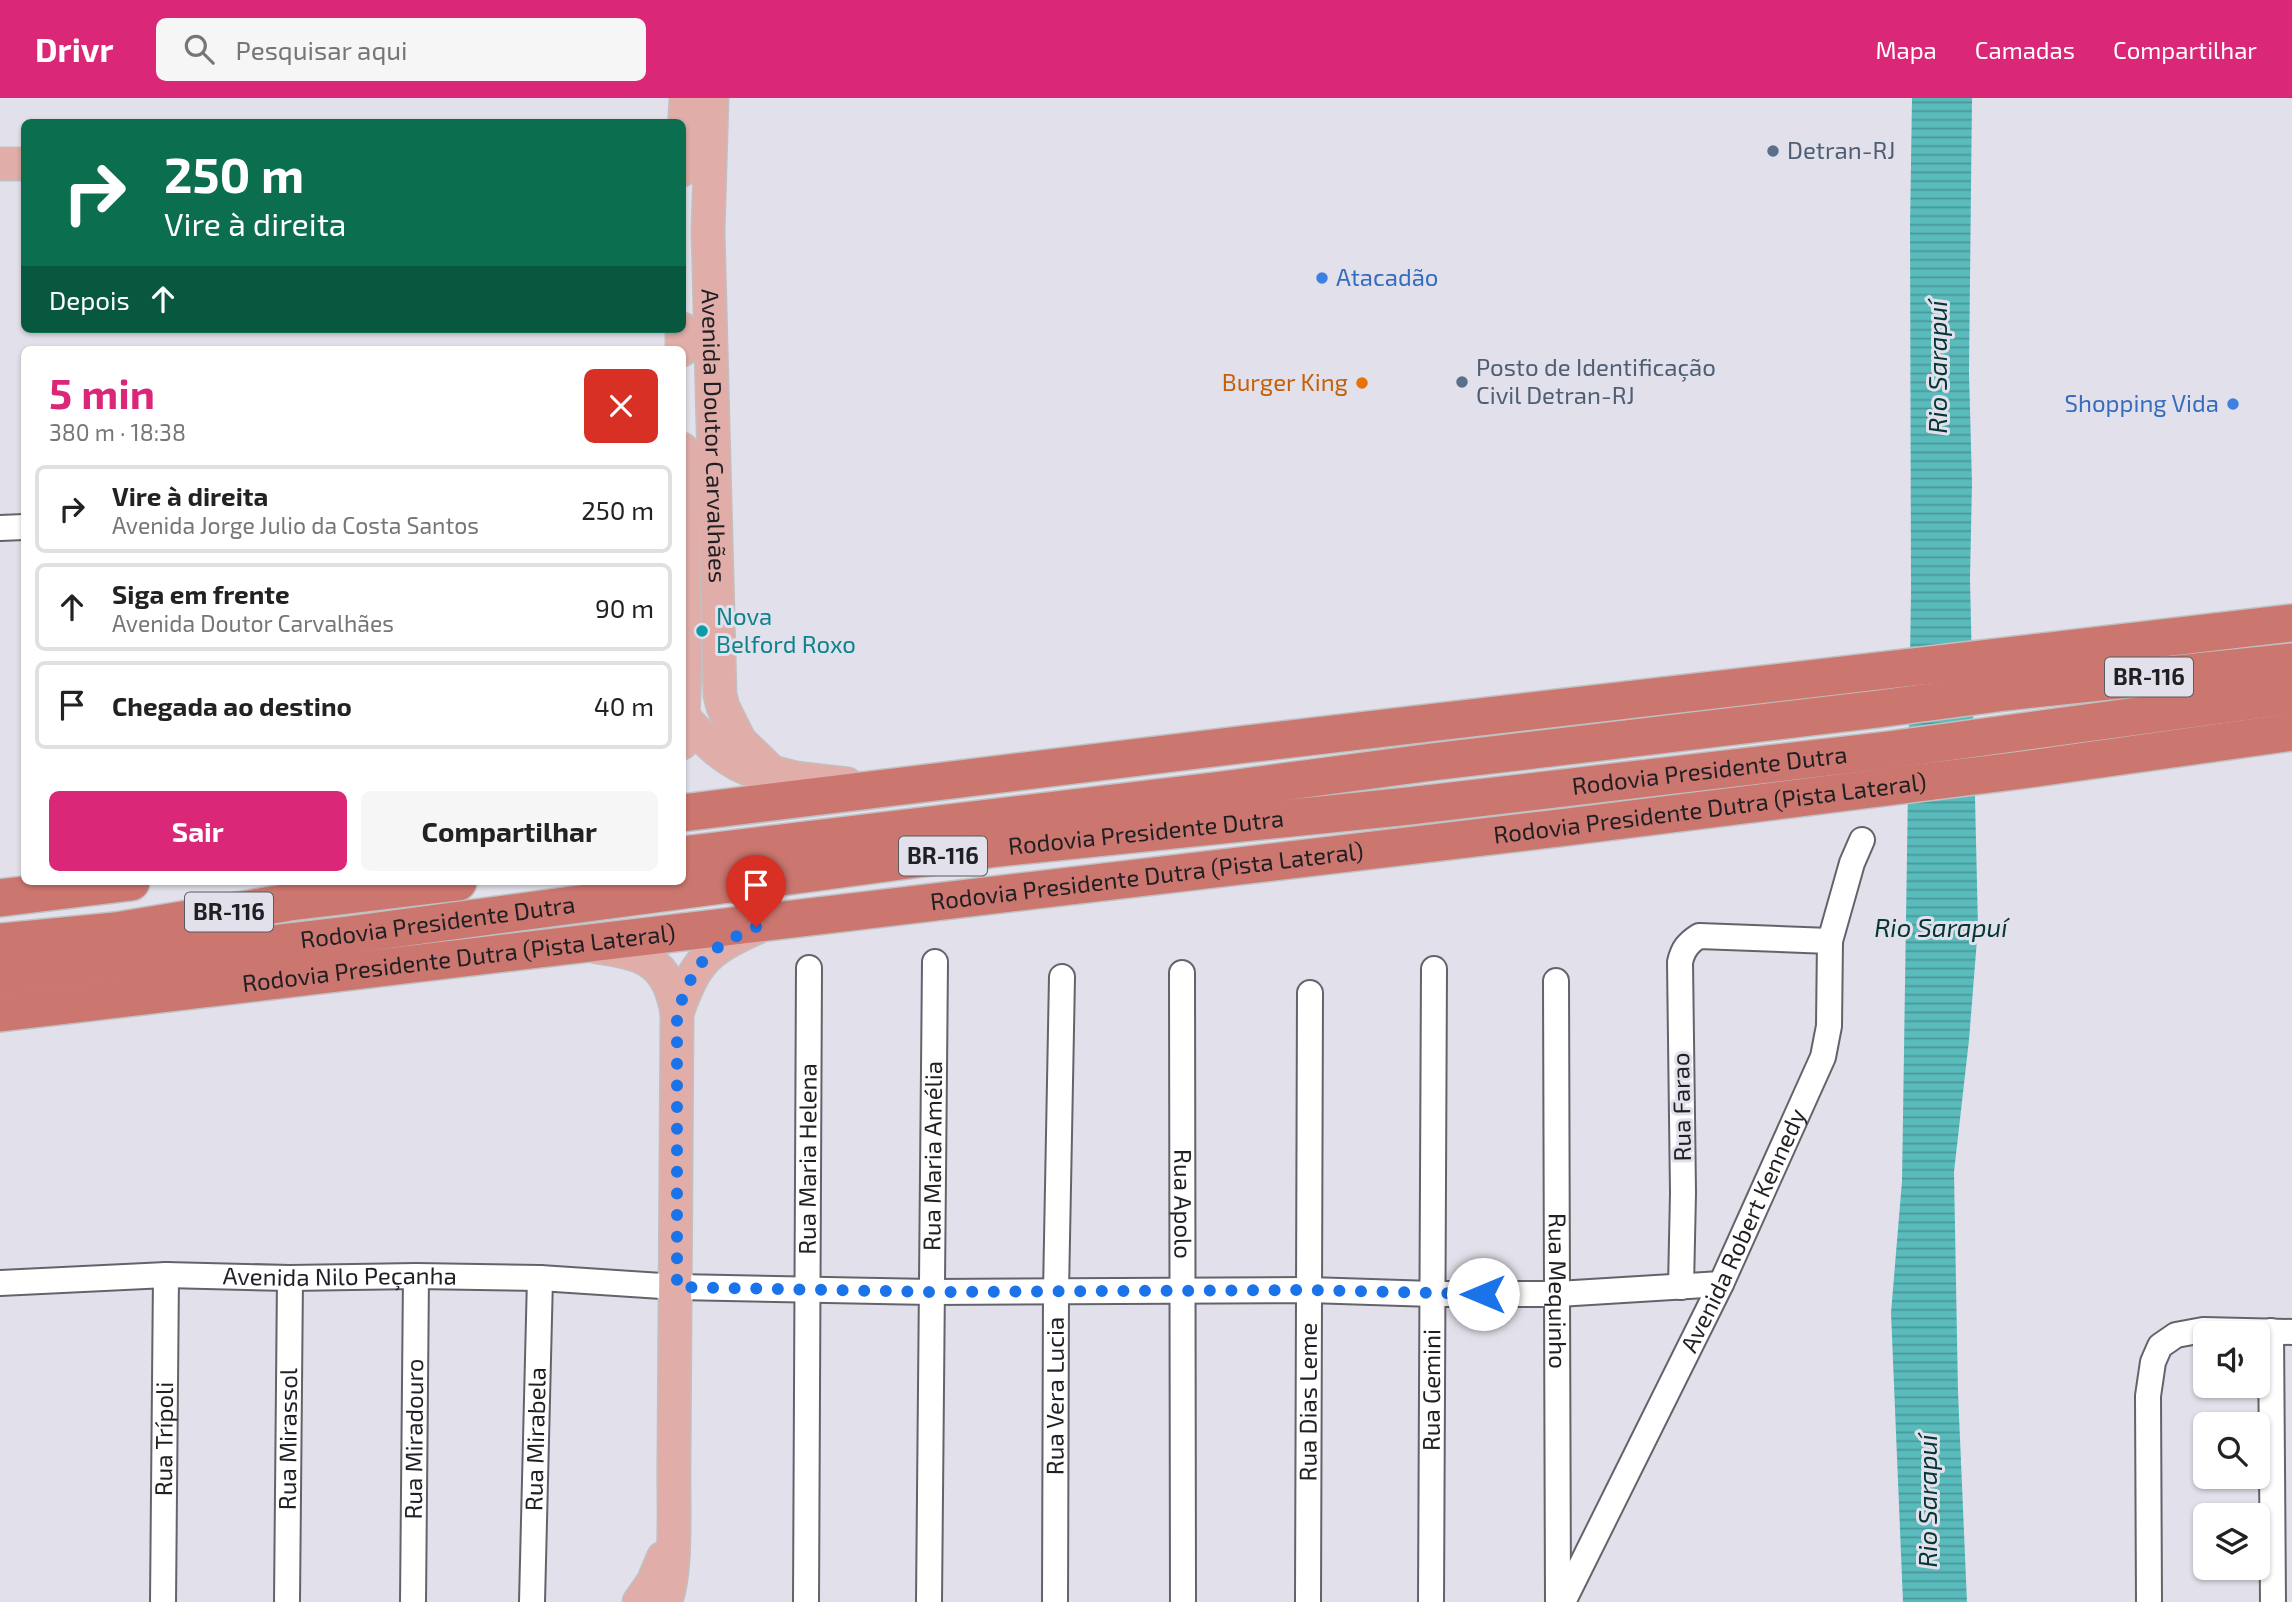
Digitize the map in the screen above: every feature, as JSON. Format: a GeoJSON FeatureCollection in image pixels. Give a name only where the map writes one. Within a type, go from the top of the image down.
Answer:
{"type":"FeatureCollection","features":[{"type":"Feature","properties":{"kind":"highway","name":"BR-116"},"geometry":{"type":"LineString","coordinates":[[686,812],[1865,672],[2002,674],[2292,623]]}},
{"type":"Feature","properties":{"kind":"highway","name":"Rodovia Presidente Dutra"},"geometry":{"type":"LineString","coordinates":[[686,855],[1878,709],[2002,674],[2292,662]]}},
{"type":"Feature","properties":{"kind":"highway","name":"Rodovia Presidente Dutra"},"geometry":{"type":"LineString","coordinates":[[0,976],[335,936],[998,848],[1409,806],[1888,750],[2292,695]]}},
{"type":"Feature","properties":{"kind":"highway","name":"Rodovia Presidente Dutra (Pista Lateral)"},"geometry":{"type":"LineString","coordinates":[[0,1013],[1885,787],[2292,732]]}},
{"type":"Feature","properties":{"kind":"highway"},"geometry":{"type":"LineString","coordinates":[[0,898],[106,885]]}},
{"type":"Feature","properties":{"kind":"highway","name":"Rodovia Presidente Dutra"},"geometry":{"type":"LineString","coordinates":[[0,942],[116,931],[290,902],[433,885]]}},
{"type":"Feature","properties":{"kind":"main road"},"geometry":{"type":"LineString","coordinates":[[686,98],[690,162]]}},
{"type":"Feature","properties":{"kind":"main road","name":"Avenida Doutor Carvalhães"},"geometry":{"type":"LineString","coordinates":[[712,98],[690,162],[708,231],[720,695],[740,741],[772,772]]}},
{"type":"Feature","properties":{"kind":"main road"},"geometry":{"type":"LineString","coordinates":[[0,164],[21,164]]}},
{"type":"Feature","properties":{"kind":"main road"},"geometry":{"type":"LineString","coordinates":[[686,733],[736,764],[759,772],[882,788]]}},
{"type":"Feature","properties":{"kind":"main road"},"geometry":{"type":"LineString","coordinates":[[677,1013],[688,982],[700,962],[720,946],[770,921]]}},
{"type":"Feature","properties":{"kind":"main road"},"geometry":{"type":"LineString","coordinates":[[578,944],[631,952],[654,963],[668,982],[677,1013],[673,1541],[670,1591],[665,1602]]}},
{"type":"Feature","properties":{"kind":"main road"},"geometry":{"type":"LineString","coordinates":[[639,1602],[653,1583],[673,1541]]}},
{"type":"Feature","properties":{"kind":"street"},"geometry":{"type":"LineString","coordinates":[[0,528],[21,527]]}},
{"type":"Feature","properties":{"kind":"street","name":"Avenida Robert Kennedy"},"geometry":{"type":"LineString","coordinates":[[1560,1602],[1721,1284],[1823,1057],[1829,1027],[1830,941],[1852,863],[1862,840]]}},
{"type":"Feature","properties":{"kind":"street","name":"Rua Farao"},"geometry":{"type":"LineString","coordinates":[[1681,1287],[1683,1194],[1680,962],[1683,951],[1689,942],[1699,936],[1830,941]]}},
{"type":"Feature","properties":{"kind":"street","name":"Rua Maria Amélia"},"geometry":{"type":"LineString","coordinates":[[929,1602],[935,962]]}},
{"type":"Feature","properties":{"kind":"street","name":"Rua Maria Helena"},"geometry":{"type":"LineString","coordinates":[[806,1602],[809,968]]}},
{"type":"Feature","properties":{"kind":"street","name":"Rua Gemini"},"geometry":{"type":"LineString","coordinates":[[1431,1602],[1434,969]]}},
{"type":"Feature","properties":{"kind":"street","name":"Rua Apolo"},"geometry":{"type":"LineString","coordinates":[[1182,973],[1183,1602]]}},
{"type":"Feature","properties":{"kind":"street","name":"Rua Vera Lucia"},"geometry":{"type":"LineString","coordinates":[[1055,1602],[1055,1292],[1062,977]]}},
{"type":"Feature","properties":{"kind":"street","name":"Rua Mequinho"},"geometry":{"type":"LineString","coordinates":[[1556,981],[1560,1602]]}},
{"type":"Feature","properties":{"kind":"street","name":"Rua Dias Leme"},"geometry":{"type":"LineString","coordinates":[[1308,1602],[1310,993]]}},
{"type":"Feature","properties":{"kind":"street","name":"Avenida Nilo Peçanha"},"geometry":{"type":"LineString","coordinates":[[0,1283],[166,1275],[290,1278],[416,1276],[540,1278],[677,1287],[931,1292],[1309,1290],[1433,1294],[1558,1294],[1721,1284]]}},
{"type":"Feature","properties":{"kind":"street","name":"Rua Trípoli"},"geometry":{"type":"LineString","coordinates":[[163,1602],[166,1275]]}},
{"type":"Feature","properties":{"kind":"street","name":"Rua Miradouro"},"geometry":{"type":"LineString","coordinates":[[413,1602],[416,1276]]}},
{"type":"Feature","properties":{"kind":"street","name":"Rua Mirassol"},"geometry":{"type":"LineString","coordinates":[[287,1602],[290,1278]]}},
{"type":"Feature","properties":{"kind":"street","name":"Rua Mirabela"},"geometry":{"type":"LineString","coordinates":[[532,1602],[540,1278]]}},
{"type":"Feature","properties":{"kind":"street"},"geometry":{"type":"LineString","coordinates":[[2149,1602],[2148,1396],[2153,1362],[2160,1346],[2176,1335],[2203,1330],[2281,1331],[2273,1602]]}},
{"type":"Feature","properties":{"kind":"water","name":"Rio Sarapuí"},"geometry":{"type":"Polygon","coordinates":[[[1912,98],[1972,98],[1970,579],[1978,927],[1954,1172],[1958,1392],[1967,1602],[1903,1602],[1891,1313],[1902,1181],[1911,592],[1912,98]]]}},
{"type":"Feature","properties":{"kind":"place","name":"Detran-RJ"},"geometry":{"type":"Point","coordinates":[1773,151]}},
{"type":"Feature","properties":{"kind":"place","name":"Atacadão"},"geometry":{"type":"Point","coordinates":[1322,278]}},
{"type":"Feature","properties":{"kind":"place","name":"Posto de Identificação Civil Detran-RJ"},"geometry":{"type":"Point","coordinates":[1462,382]}},
{"type":"Feature","properties":{"kind":"place","name":"Burger King"},"geometry":{"type":"Point","coordinates":[1362,383]}},
{"type":"Feature","properties":{"kind":"place","name":"Shopping Vida"},"geometry":{"type":"Point","coordinates":[2233,404]}},
{"type":"Feature","properties":{"kind":"place","name":"Nova Belford Roxo"},"geometry":{"type":"Point","coordinates":[702,631]}},
{"type":"Feature","properties":{"kind":"route"},"geometry":{"type":"LineString","coordinates":[[756,927],[720,946],[700,962],[688,982],[677,1013],[677,1287],[931,1292],[1309,1290],[1483,1294]]}}]}
